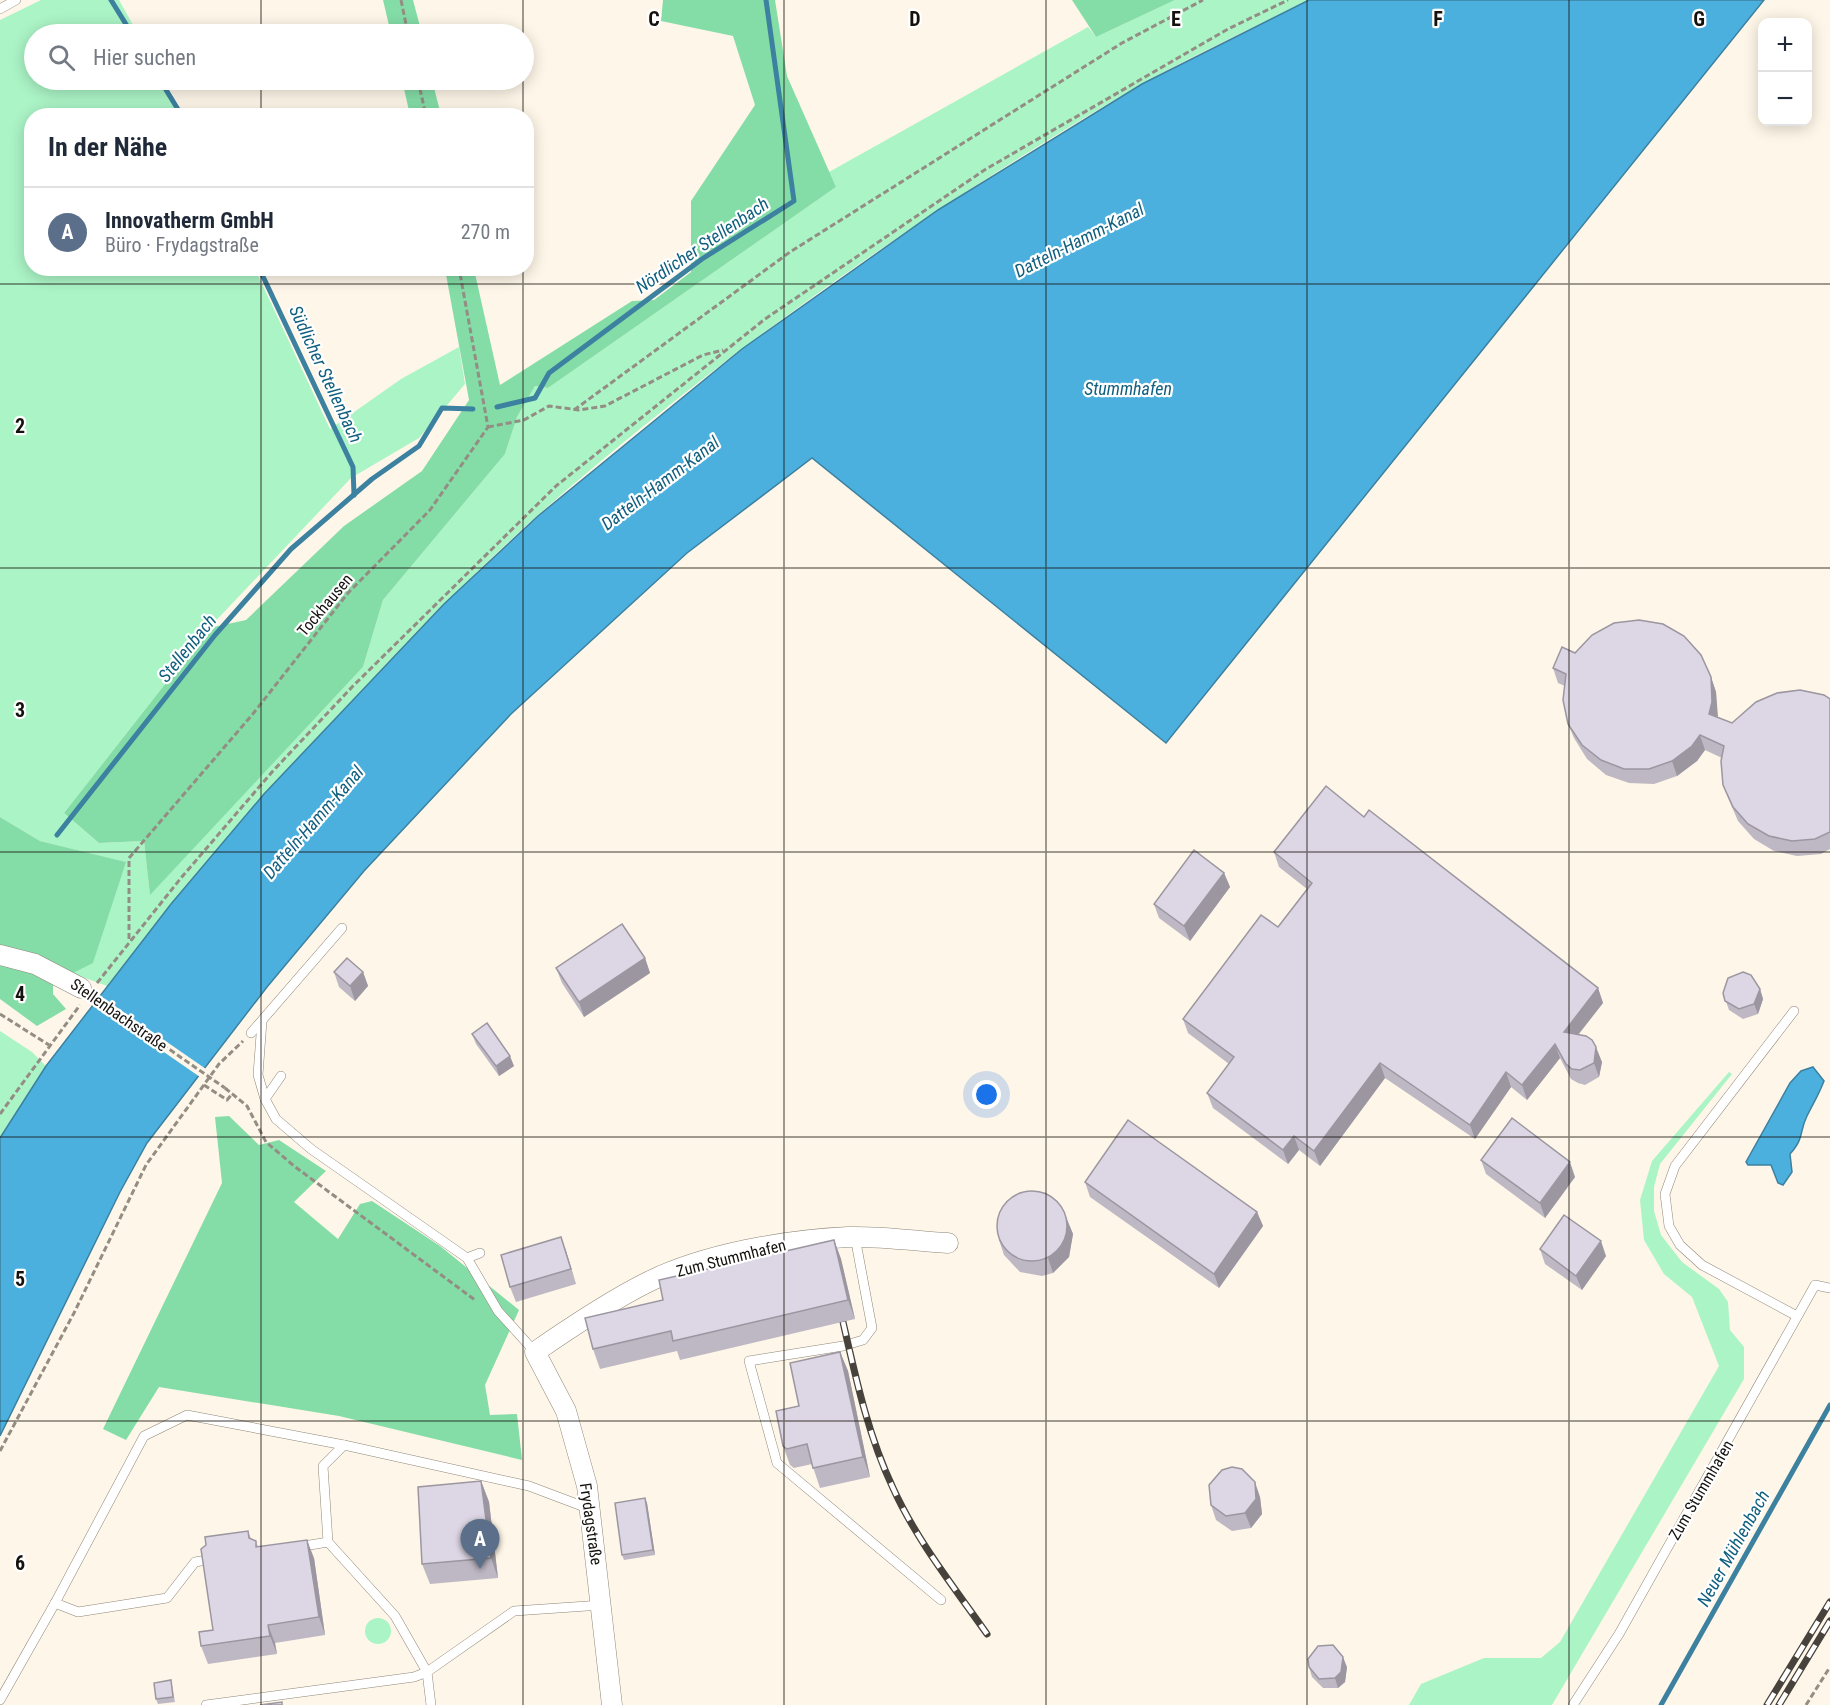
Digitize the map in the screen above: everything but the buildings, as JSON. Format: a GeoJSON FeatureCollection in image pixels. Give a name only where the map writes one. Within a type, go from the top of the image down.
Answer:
{"type":"FeatureCollection","features":[{"type":"Feature","properties":{"kind":"street","name":"Stellenbachstraße"},"geometry":{"type":"LineString","coordinates":[[0,955],[35,964],[86,993]]}},
{"type":"Feature","properties":{"kind":"street","name":"Zum Stummhafen"},"geometry":{"type":"LineString","coordinates":[[535,1352],[597,1311],[648,1282],[681,1268],[791,1243],[855,1237],[948,1243]]}},
{"type":"Feature","properties":{"kind":"street","name":"Frydagstraße"},"geometry":{"type":"LineString","coordinates":[[535,1352],[566,1412],[592,1510],[612,1705]]}},
{"type":"Feature","properties":{"kind":"lane"},"geometry":{"type":"LineString","coordinates":[[0,9],[16,0]]}},
{"type":"Feature","properties":{"kind":"lane"},"geometry":{"type":"LineString","coordinates":[[251,1033],[342,928]]}},
{"type":"Feature","properties":{"kind":"lane"},"geometry":{"type":"LineString","coordinates":[[1794,1011],[1675,1166],[1665,1194],[1670,1226],[1680,1245],[1702,1265],[1797,1316]]}},
{"type":"Feature","properties":{"kind":"lane"},"geometry":{"type":"LineString","coordinates":[[262,1021],[258,1075],[265,1099],[276,1119],[311,1149],[467,1258],[498,1311],[535,1352]]}},
{"type":"Feature","properties":{"kind":"lane"},"geometry":{"type":"LineString","coordinates":[[265,1099],[281,1076]]}},
{"type":"Feature","properties":{"kind":"lane"},"geometry":{"type":"LineString","coordinates":[[855,1237],[872,1328],[863,1340],[843,1346],[749,1361],[777,1463],[941,1600]]}},
{"type":"Feature","properties":{"kind":"lane"},"geometry":{"type":"LineString","coordinates":[[467,1258],[480,1253]]}},
{"type":"Feature","properties":{"kind":"lane","name":"Zum Stummhafen"},"geometry":{"type":"LineString","coordinates":[[1573,1705],[1625,1623],[1732,1437],[1815,1285],[1830,1288]]}},
{"type":"Feature","properties":{"kind":"lane"},"geometry":{"type":"LineString","coordinates":[[0,1700],[144,1437],[187,1414],[344,1445],[529,1486],[592,1510]]}},
{"type":"Feature","properties":{"kind":"lane"},"geometry":{"type":"LineString","coordinates":[[344,1445],[323,1466],[328,1542],[395,1616],[427,1672],[431,1705]]}},
{"type":"Feature","properties":{"kind":"lane"},"geometry":{"type":"LineString","coordinates":[[284,1549],[328,1542]]}},
{"type":"Feature","properties":{"kind":"lane"},"geometry":{"type":"LineString","coordinates":[[55,1603],[78,1612],[167,1598],[195,1562],[207,1560]]}},
{"type":"Feature","properties":{"kind":"lane"},"geometry":{"type":"LineString","coordinates":[[206,1705],[414,1677],[427,1672],[514,1611],[602,1605]]}},
{"type":"Feature","properties":{"kind":"path"},"geometry":{"type":"LineString","coordinates":[[401,0],[406,24]]}},
{"type":"Feature","properties":{"kind":"path"},"geometry":{"type":"LineString","coordinates":[[574,410],[790,252],[1122,42],[1203,0]]}},
{"type":"Feature","properties":{"kind":"path"},"geometry":{"type":"LineString","coordinates":[[0,1114],[86,993],[272,772],[353,686],[556,486],[765,319],[986,169],[1228,29],[1288,0]]}},
{"type":"Feature","properties":{"kind":"path"},"geometry":{"type":"LineString","coordinates":[[420,90],[424,108]]}},
{"type":"Feature","properties":{"kind":"path"},"geometry":{"type":"LineString","coordinates":[[460,276],[488,427],[524,420],[549,406],[574,410],[604,406],[623,399],[703,355],[727,349]]}},
{"type":"Feature","properties":{"kind":"path","name":"Tockhausen"},"geometry":{"type":"LineString","coordinates":[[129,940],[129,858],[252,715],[348,593],[430,510],[488,427]]}},
{"type":"Feature","properties":{"kind":"path","name":"Stellenbachstraße"},"geometry":{"type":"LineString","coordinates":[[86,993],[225,1088],[247,1106],[266,1142],[294,1166],[475,1299],[498,1311]]}},
{"type":"Feature","properties":{"kind":"path"},"geometry":{"type":"LineString","coordinates":[[0,1014],[50,1045]]}},
{"type":"Feature","properties":{"kind":"path"},"geometry":{"type":"LineString","coordinates":[[0,1451],[74,1313],[146,1165],[219,1064],[251,1033]]}},
{"type":"Feature","properties":{"kind":"path"},"geometry":{"type":"LineString","coordinates":[[204,1085],[227,1100],[231,1093]]}},
{"type":"Feature","properties":{"kind":"path"},"geometry":{"type":"LineString","coordinates":[[1806,1705],[1830,1667]]}},
{"type":"Feature","properties":{"kind":"green space"},"geometry":{"type":"Polygon","coordinates":[[[41,0],[119,0],[132,24],[24,24],[24,90],[167,90],[177,108],[24,108],[24,276],[258,276],[330,429],[401,379],[459,347],[465,384],[419,438],[351,478],[209,628],[64,813],[99,843],[144,841],[150,894],[363,667],[383,600],[505,454],[517,417],[535,386],[548,388],[836,187],[829,172],[1088,27],[1096,37],[1175,0],[1309,0],[1140,85],[983,181],[829,285],[679,397],[538,515],[499,551],[350,702],[209,861],[110,987],[71,973],[93,962],[125,862],[40,841],[0,817],[0,20],[41,0]]]}},
{"type":"Feature","properties":{"kind":"green space"},"geometry":{"type":"Polygon","coordinates":[[[383,0],[413,0],[419,24],[389,24],[383,0]]]}},
{"type":"Feature","properties":{"kind":"green space"},"geometry":{"type":"Polygon","coordinates":[[[663,0],[775,0],[787,76],[836,187],[548,388],[535,386],[517,417],[505,454],[383,600],[363,667],[150,895],[144,841],[99,843],[64,813],[209,628],[246,620],[344,526],[422,471],[469,400],[446,276],[476,276],[500,385],[632,301],[654,300],[691,272],[691,201],[755,105],[733,36],[661,21],[663,0]]]}},
{"type":"Feature","properties":{"kind":"green space"},"geometry":{"type":"Polygon","coordinates":[[[1072,0],[1175,0],[1096,37],[1072,0]]]}},
{"type":"Feature","properties":{"kind":"green space"},"geometry":{"type":"Polygon","coordinates":[[[404,90],[435,90],[439,108],[408,108],[404,90]]]}},
{"type":"Feature","properties":{"kind":"green space"},"geometry":{"type":"Polygon","coordinates":[[[0,817],[40,841],[126,862],[93,963],[53,983],[53,994],[66,1009],[37,1026],[0,999],[0,817]]]}},
{"type":"Feature","properties":{"kind":"green space"},"geometry":{"type":"Polygon","coordinates":[[[0,1031],[32,1052],[46,1066],[0,1138],[0,1031]]]}},
{"type":"Feature","properties":{"kind":"green space"},"geometry":{"type":"Polygon","coordinates":[[[1729,1072],[1732,1074],[1660,1164],[1654,1187],[1654,1211],[1661,1235],[1682,1262],[1719,1289],[1728,1302],[1730,1330],[1744,1347],[1744,1379],[1552,1705],[1409,1705],[1421,1684],[1484,1658],[1541,1658],[1560,1642],[1719,1366],[1692,1297],[1664,1274],[1644,1240],[1640,1200],[1652,1161],[1729,1072]]]}},
{"type":"Feature","properties":{"kind":"green space"},"geometry":{"type":"Polygon","coordinates":[[[229,1116],[259,1145],[279,1140],[326,1171],[294,1202],[338,1239],[360,1204],[372,1201],[440,1246],[519,1310],[485,1385],[490,1415],[517,1414],[522,1460],[339,1416],[159,1387],[126,1440],[103,1429],[222,1183],[215,1117],[229,1116]]]}},
{"type":"Feature","properties":{"kind":"green space"},"geometry":{"type":"Polygon","coordinates":[[[378,1618],[387,1622],[391,1631],[387,1640],[378,1644],[369,1640],[365,1631],[369,1622],[378,1618]]]}},
{"type":"Feature","properties":{"kind":"water","name":"Stummhafen"},"geometry":{"type":"Polygon","coordinates":[[[1309,0],[1764,0],[1166,743],[812,458],[687,553],[511,714],[364,871],[267,987],[147,1143],[120,1192],[0,1436],[0,1138],[46,1066],[171,904],[264,794],[444,604],[538,516],[742,349],[938,210],[1142,84],[1309,0]]]}},
{"type":"Feature","properties":{"kind":"water"},"geometry":{"type":"Polygon","coordinates":[[[1813,1067],[1824,1081],[1805,1122],[1800,1139],[1790,1154],[1792,1172],[1783,1185],[1778,1183],[1771,1165],[1748,1165],[1746,1162],[1790,1083],[1801,1071],[1813,1067]]]}},
{"type":"Feature","properties":{"kind":"pier"},"geometry":{"type":"Polygon","coordinates":[[[99,995],[206,1069],[200,1077],[93,1003],[99,995]]]}},
{"type":"Feature","properties":{"kind":"waterway","name":"Südlicher Stellenbach"},"geometry":{"type":"LineString","coordinates":[[111,0],[126,24]]}},
{"type":"Feature","properties":{"kind":"waterway","name":"Nördlicher Stellenbach"},"geometry":{"type":"LineString","coordinates":[[497,407],[535,398],[549,373],[702,259],[794,201],[766,0]]}},
{"type":"Feature","properties":{"kind":"waterway","name":"Südlicher Stellenbach"},"geometry":{"type":"LineString","coordinates":[[166,90],[177,108]]}},
{"type":"Feature","properties":{"kind":"waterway","name":"Südlicher Stellenbach"},"geometry":{"type":"LineString","coordinates":[[263,276],[353,467],[354,495]]}},
{"type":"Feature","properties":{"kind":"waterway","name":"Stellenbach"},"geometry":{"type":"LineString","coordinates":[[57,835],[215,635],[291,549],[372,479],[419,446],[442,408],[473,409]]}},
{"type":"Feature","properties":{"kind":"waterway","name":"Neuer Mühlenbach"},"geometry":{"type":"LineString","coordinates":[[1661,1705],[1830,1405]]}},
{"type":"Feature","properties":{"kind":"railway"},"geometry":{"type":"LineString","coordinates":[[843,1322],[876,1448],[893,1488],[913,1527],[987,1634]]}},
{"type":"Feature","properties":{"kind":"railway"},"geometry":{"type":"LineString","coordinates":[[1767,1705],[1830,1602]]}},
{"type":"Feature","properties":{"kind":"railway"},"geometry":{"type":"LineString","coordinates":[[1779,1705],[1830,1621]]}},
{"type":"Feature","properties":{"kind":"place","name":"Innovatherm GmbH"},"geometry":{"type":"Point","coordinates":[480,1569]}},
{"type":"Feature","properties":{"kind":"water label","name":"Datteln-Hamm-Kanal"},"geometry":{"type":"Point","coordinates":[1079,240]}},
{"type":"Feature","properties":{"kind":"water label","name":"Datteln-Hamm-Kanal"},"geometry":{"type":"Point","coordinates":[660,483]}},
{"type":"Feature","properties":{"kind":"water label","name":"Datteln-Hamm-Kanal"},"geometry":{"type":"Point","coordinates":[313,822]}}]}
